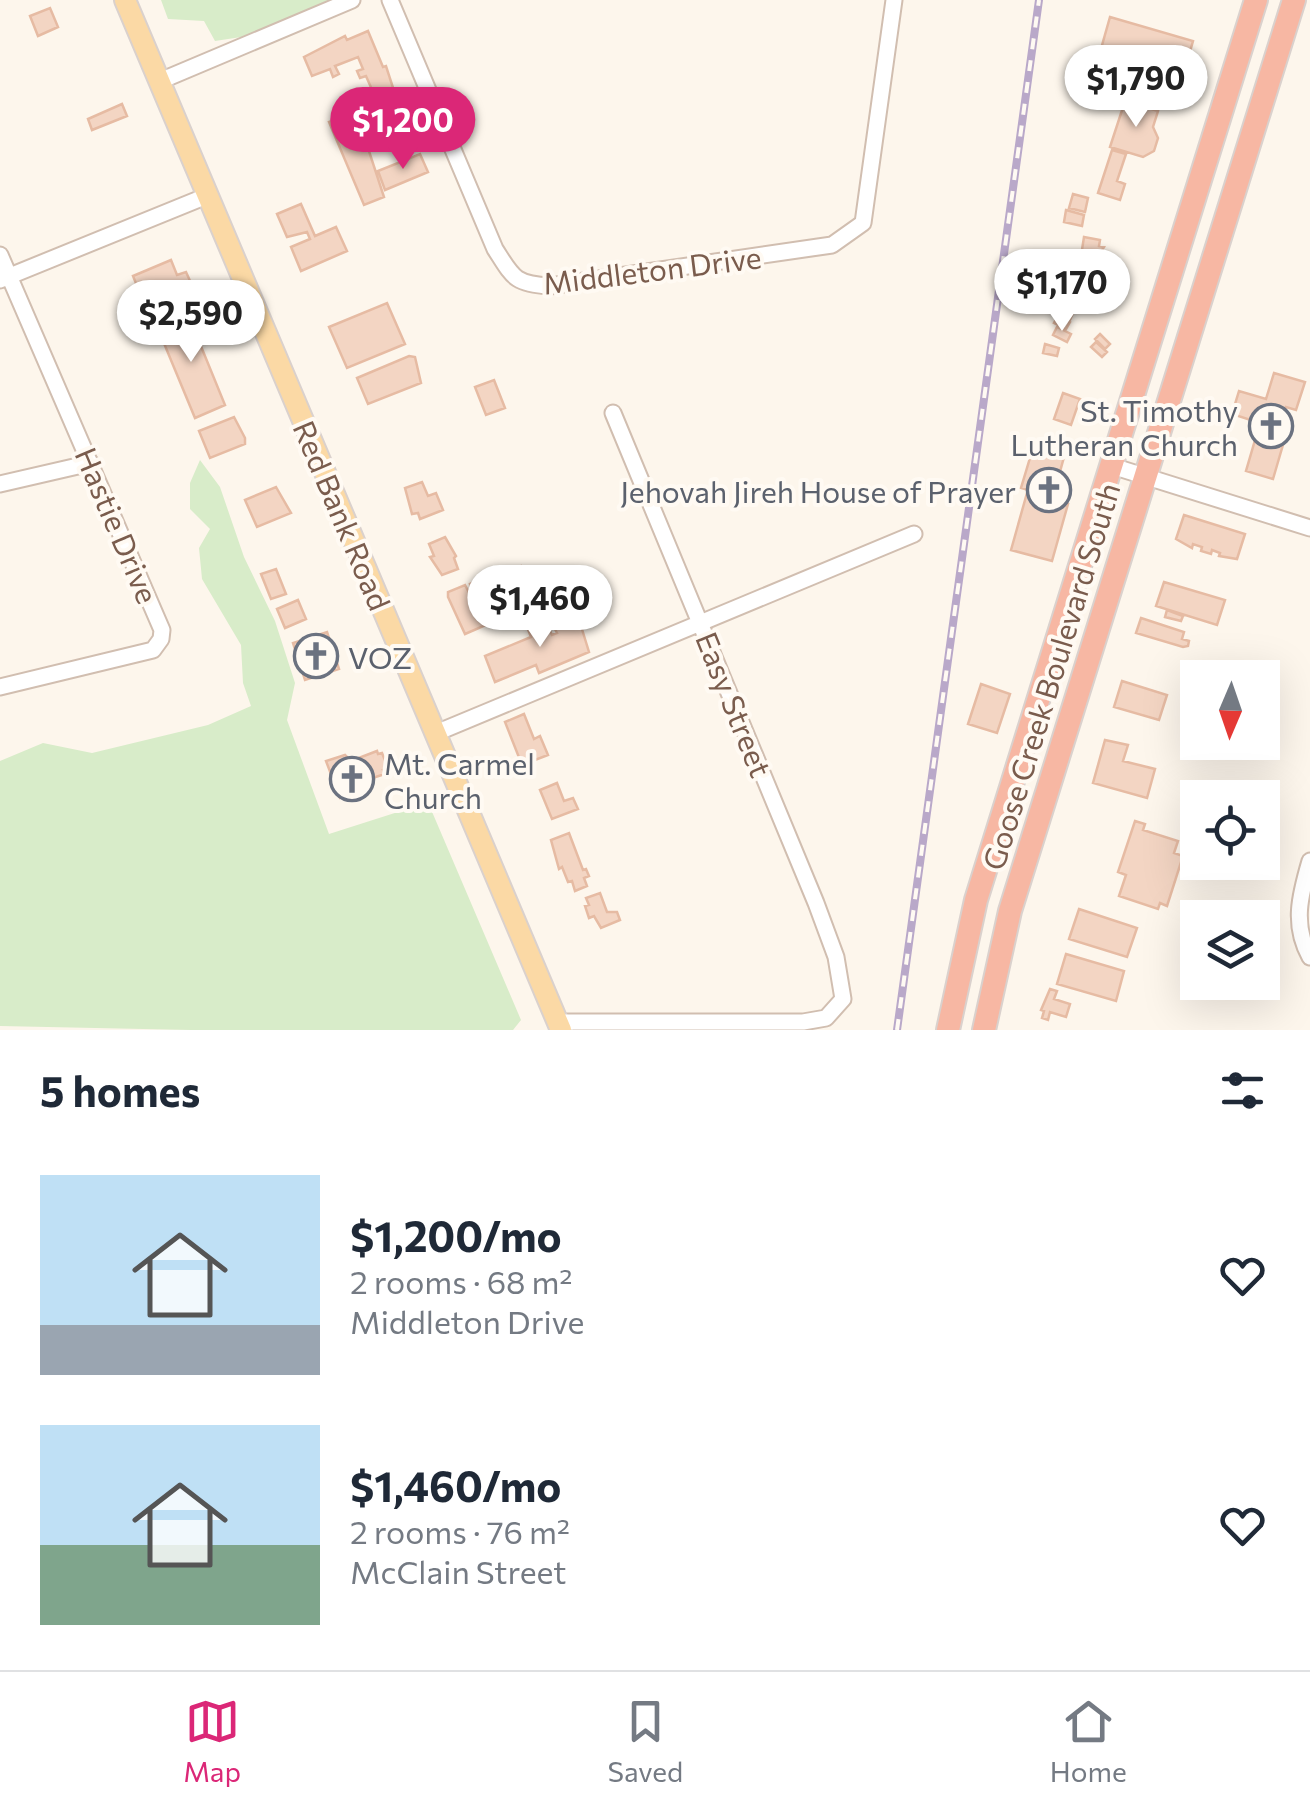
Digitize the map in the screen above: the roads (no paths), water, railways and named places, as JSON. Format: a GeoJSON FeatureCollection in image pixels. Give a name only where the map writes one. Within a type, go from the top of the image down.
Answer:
{"type":"FeatureCollection","features":[{"type":"Feature","properties":{"kind":"highway"},"geometry":{"type":"LineString","coordinates":[[948,1030],[976,900],[1256,0]]}},
{"type":"Feature","properties":{"kind":"highway","name":"Goose Creek Boulevard South"},"geometry":{"type":"LineString","coordinates":[[984,1030],[1010,911],[1294,0]]}},
{"type":"Feature","properties":{"kind":"main road","name":"Red Bank Road"},"geometry":{"type":"LineString","coordinates":[[124,0],[560,1026]]}},
{"type":"Feature","properties":{"kind":"street"},"geometry":{"type":"LineString","coordinates":[[160,81],[352,0]]}},
{"type":"Feature","properties":{"kind":"street","name":"Middleton Drive"},"geometry":{"type":"LineString","coordinates":[[390,0],[495,249],[515,280],[550,286],[832,246],[848,236],[863,223],[894,0]]}},
{"type":"Feature","properties":{"kind":"street"},"geometry":{"type":"LineString","coordinates":[[5,278],[210,195]]}},
{"type":"Feature","properties":{"kind":"street","name":"Hastie Drive"},"geometry":{"type":"LineString","coordinates":[[0,255],[5,278],[158,618],[161,639],[153,650],[0,687]]}},
{"type":"Feature","properties":{"kind":"street","name":"Easy Street"},"geometry":{"type":"LineString","coordinates":[[560,1026],[802,1022],[826,1018],[843,1000],[836,957],[613,414]]}},
{"type":"Feature","properties":{"kind":"street"},"geometry":{"type":"LineString","coordinates":[[0,484],[91,463]]}},
{"type":"Feature","properties":{"kind":"street"},"geometry":{"type":"LineString","coordinates":[[1112,466],[1310,528]]}},
{"type":"Feature","properties":{"kind":"street"},"geometry":{"type":"LineString","coordinates":[[436,733],[914,534]]}},
{"type":"Feature","properties":{"kind":"street"},"geometry":{"type":"LineString","coordinates":[[1310,862],[1299,896],[1298,929],[1310,957]]}},
{"type":"Feature","properties":{"kind":"railway"},"geometry":{"type":"LineString","coordinates":[[897,1030],[1039,0]]}},
{"type":"Feature","properties":{"kind":"place","name":"St. Timothy Lutheran Church"},"geometry":{"type":"Point","coordinates":[1271,426]}},
{"type":"Feature","properties":{"kind":"place","name":"Jehovah Jireh House of Prayer"},"geometry":{"type":"Point","coordinates":[1049,490]}},
{"type":"Feature","properties":{"kind":"place","name":"VOZ"},"geometry":{"type":"Point","coordinates":[316,656]}},
{"type":"Feature","properties":{"kind":"place","name":"Mt. Carmel Church"},"geometry":{"type":"Point","coordinates":[352,779]}}]}
